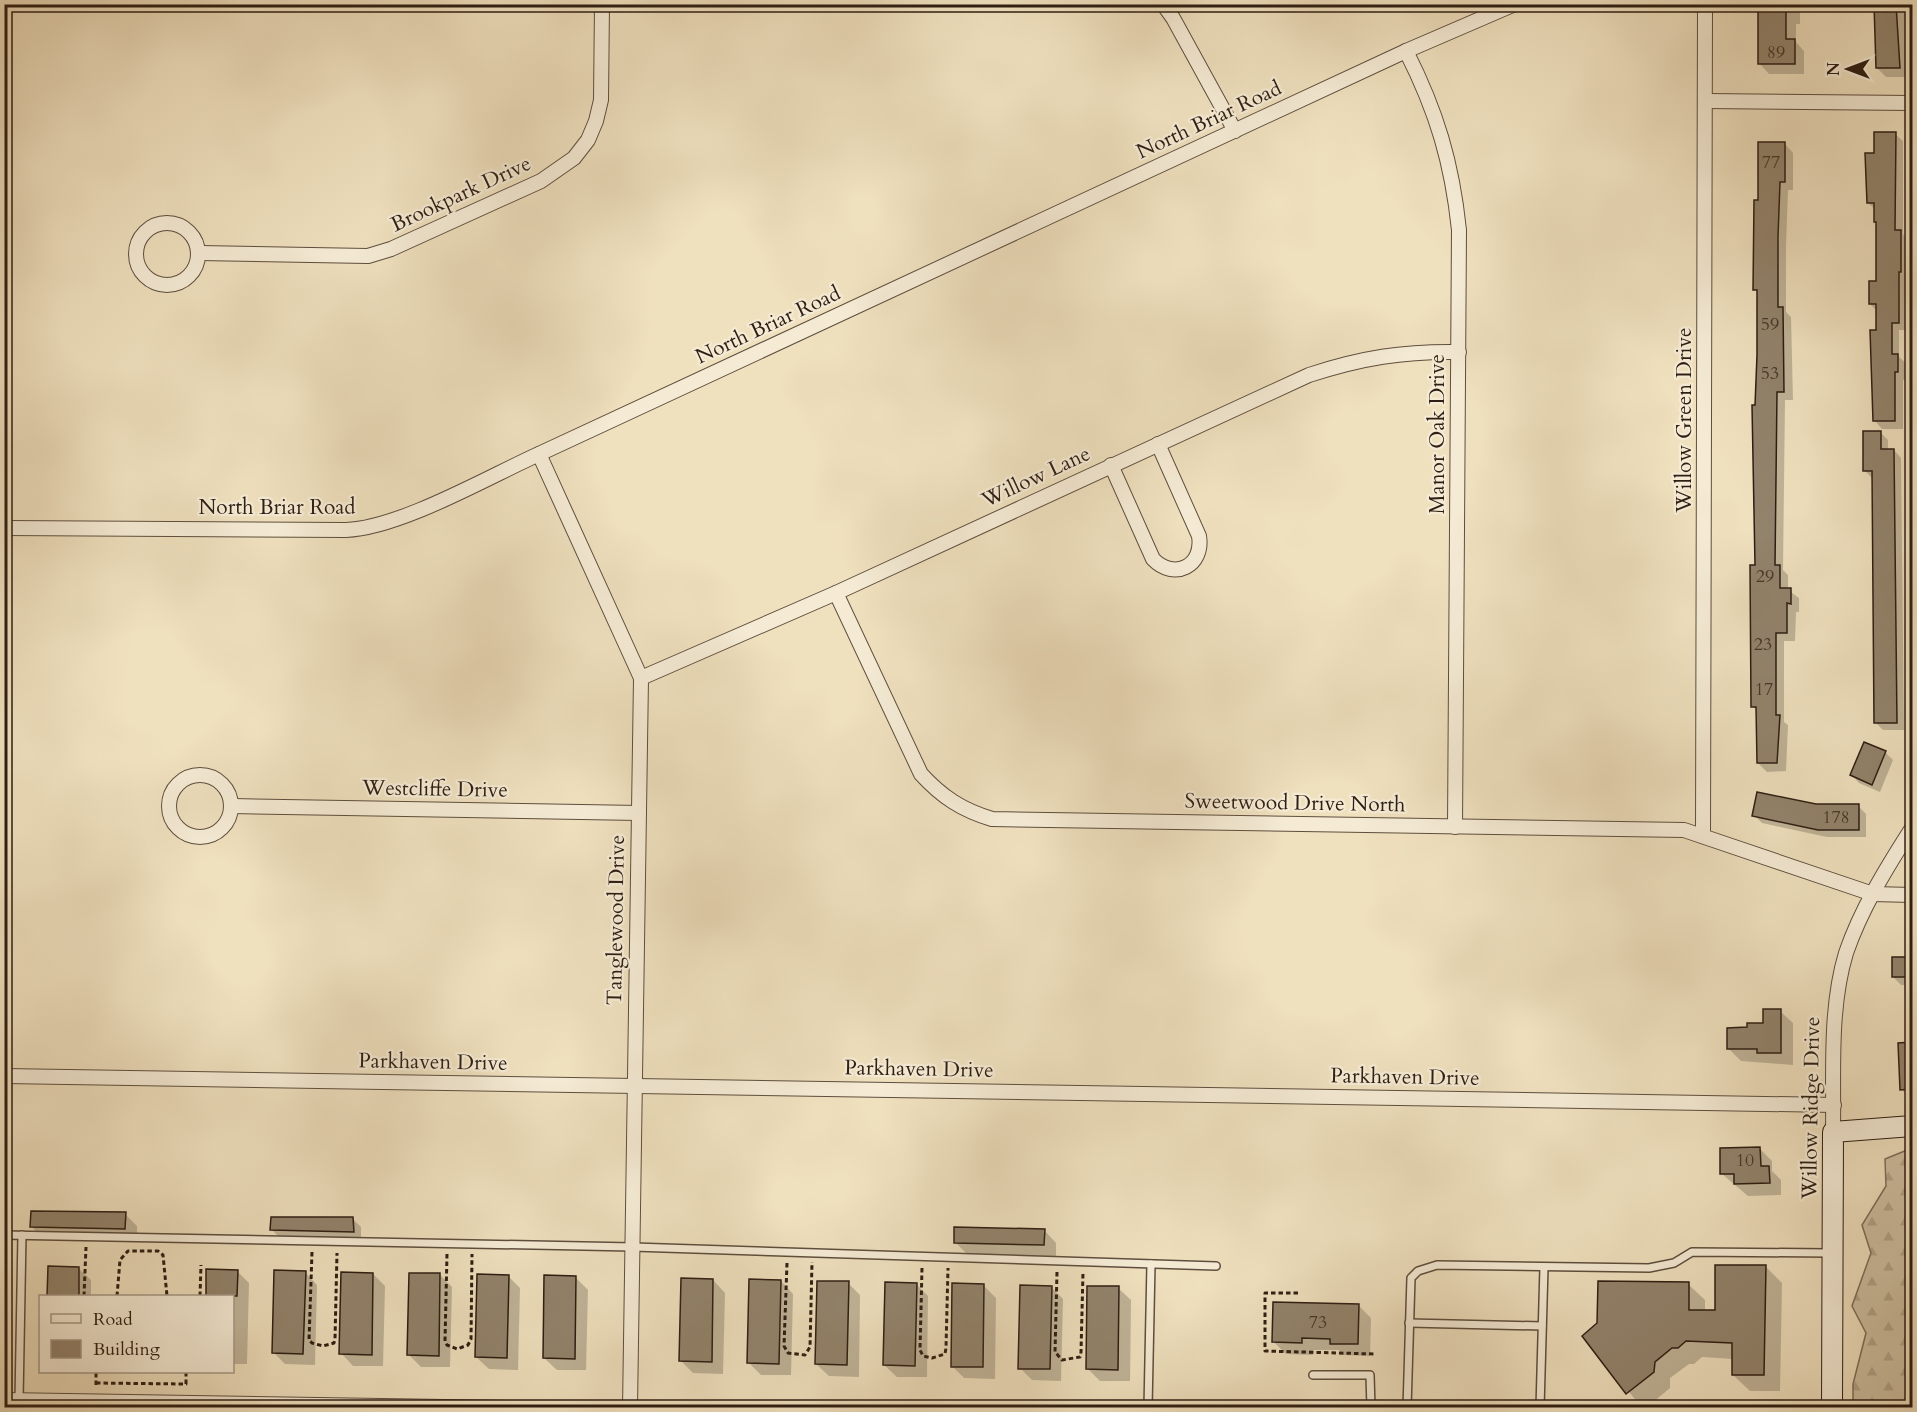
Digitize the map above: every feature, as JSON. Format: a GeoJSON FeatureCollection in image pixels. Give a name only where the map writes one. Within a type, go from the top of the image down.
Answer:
{"type":"FeatureCollection","features":[{"type":"Feature","properties":{"kind":"street","name":"Brookpark Drive"},"geometry":{"type":"LineString","coordinates":[[199,253],[368,255],[391,249],[560,170],[588,140],[596,121],[602,78],[602,4]]}},
{"type":"Feature","properties":{"kind":"street"},"geometry":{"type":"LineString","coordinates":[[1163,4],[1235,131]]}},
{"type":"Feature","properties":{"kind":"street","name":"North Briar Road"},"geometry":{"type":"LineString","coordinates":[[4,528],[360,529],[407,515],[1406,51],[1515,4]]}},
{"type":"Feature","properties":{"kind":"street","name":"Willow Green Drive"},"geometry":{"type":"LineString","coordinates":[[1703,836],[1705,4]]}},
{"type":"Feature","properties":{"kind":"street","name":"Manor Oak Drive"},"geometry":{"type":"LineString","coordinates":[[1406,51],[1440,124],[1454,181],[1459,230],[1455,827]]}},
{"type":"Feature","properties":{"kind":"street"},"geometry":{"type":"LineString","coordinates":[[1706,101],[1912,103]]}},
{"type":"Feature","properties":{"kind":"street"},"geometry":{"type":"LineString","coordinates":[[162,223],[183,227],[191,233],[199,253],[193,273],[175,285],[165,285],[146,277],[139,268],[136,252],[144,233],[162,223]]}},
{"type":"Feature","properties":{"kind":"street","name":"Willow Lane"},"geometry":{"type":"LineString","coordinates":[[641,678],[836,593],[1309,375],[1350,362],[1415,351],[1459,352]]}},
{"type":"Feature","properties":{"kind":"street"},"geometry":{"type":"LineString","coordinates":[[1112,465],[1153,559],[1166,569],[1182,570],[1190,566],[1200,553],[1200,536],[1158,444]]}},
{"type":"Feature","properties":{"kind":"street","name":"Tanglewood Drive"},"geometry":{"type":"LineString","coordinates":[[539,454],[641,678],[630,1407]]}},
{"type":"Feature","properties":{"kind":"street","name":"Sweetwood Drive North"},"geometry":{"type":"LineString","coordinates":[[836,593],[921,774],[938,792],[972,813],[992,819],[1684,830],[1873,894],[1912,895]]}},
{"type":"Feature","properties":{"kind":"street"},"geometry":{"type":"LineString","coordinates":[[195,775],[206,775],[224,786],[231,806],[225,825],[218,832],[197,838],[178,829],[172,820],[169,804],[177,785],[195,775]]}},
{"type":"Feature","properties":{"kind":"street","name":"Westcliffe Drive"},"geometry":{"type":"LineString","coordinates":[[231,806],[639,813]]}},
{"type":"Feature","properties":{"kind":"street","name":"Willow Ridge Drive"},"geometry":{"type":"LineString","coordinates":[[1832,1407],[1833,1132],[1837,1001],[1846,955],[1873,894],[1912,828]]}},
{"type":"Feature","properties":{"kind":"street","name":"Parkhaven Drive"},"geometry":{"type":"LineString","coordinates":[[4,1076],[1834,1105]]}},
{"type":"Feature","properties":{"kind":"street"},"geometry":{"type":"LineString","coordinates":[[1833,1132],[1912,1126]]}},
{"type":"Feature","properties":{"kind":"street"},"geometry":{"type":"LineString","coordinates":[[4,1400],[109,1405],[509,1407]]}},
{"type":"Feature","properties":{"kind":"lane"},"geometry":{"type":"LineString","coordinates":[[4,1235],[633,1247],[1216,1266]]}},
{"type":"Feature","properties":{"kind":"lane"},"geometry":{"type":"LineString","coordinates":[[19,1400],[22,1235]]}},
{"type":"Feature","properties":{"kind":"lane"},"geometry":{"type":"LineString","coordinates":[[1407,1407],[1411,1278],[1418,1271],[1437,1265],[1649,1268],[1674,1263],[1692,1252],[1833,1253]]}},
{"type":"Feature","properties":{"kind":"lane"},"geometry":{"type":"LineString","coordinates":[[1148,1407],[1151,1264]]}},
{"type":"Feature","properties":{"kind":"lane"},"geometry":{"type":"LineString","coordinates":[[1540,1407],[1544,1267]]}},
{"type":"Feature","properties":{"kind":"lane"},"geometry":{"type":"LineString","coordinates":[[1409,1323],[1542,1326]]}},
{"type":"Feature","properties":{"kind":"lane"},"geometry":{"type":"LineString","coordinates":[[1313,1375],[1370,1375],[1371,1407]]}},
{"type":"Feature","properties":{"kind":"path"},"geometry":{"type":"LineString","coordinates":[[84,1295],[86,1236]]}},
{"type":"Feature","properties":{"kind":"path"},"geometry":{"type":"LineString","coordinates":[[312,1241],[309,1340],[323,1346],[334,1343],[335,1339],[338,1241]]}},
{"type":"Feature","properties":{"kind":"path"},"geometry":{"type":"LineString","coordinates":[[448,1244],[445,1341],[447,1345],[457,1349],[468,1345],[471,1339],[472,1244]]}},
{"type":"Feature","properties":{"kind":"path"},"geometry":{"type":"LineString","coordinates":[[117,1295],[120,1260],[128,1251],[158,1251],[163,1255],[167,1295]]}},
{"type":"Feature","properties":{"kind":"path"},"geometry":{"type":"LineString","coordinates":[[787,1252],[784,1346],[788,1353],[793,1355],[805,1355],[810,1347],[812,1253]]}},
{"type":"Feature","properties":{"kind":"path"},"geometry":{"type":"LineString","coordinates":[[922,1257],[920,1350],[923,1356],[933,1358],[945,1354],[946,1348],[948,1258]]}},
{"type":"Feature","properties":{"kind":"path"},"geometry":{"type":"LineString","coordinates":[[1058,1261],[1055,1352],[1062,1360],[1075,1359],[1081,1352],[1083,1262]]}},
{"type":"Feature","properties":{"kind":"path"},"geometry":{"type":"LineString","coordinates":[[200,1295],[201,1265]]}},
{"type":"Feature","properties":{"kind":"path"},"geometry":{"type":"LineString","coordinates":[[1298,1293],[1265,1293],[1265,1352],[1376,1354]]}},
{"type":"Feature","properties":{"kind":"path"},"geometry":{"type":"LineString","coordinates":[[96,1383],[186,1384],[186,1373]]}},
{"type":"Feature","properties":{"kind":"green space"},"geometry":{"type":"Polygon","coordinates":[[[1912,1150],[1912,1407],[1853,1407],[1853,1384],[1866,1333],[1852,1306],[1871,1253],[1862,1225],[1886,1186],[1885,1159],[1912,1150]]]}},
{"type":"Feature","properties":{"kind":"building"},"geometry":{"type":"Polygon","coordinates":[[[1758,4],[1786,4],[1786,39],[1795,39],[1795,64],[1758,64],[1758,4]]]}},
{"type":"Feature","properties":{"kind":"building"},"geometry":{"type":"Polygon","coordinates":[[[1874,4],[1896,4],[1900,68],[1876,68],[1874,4]]]}},
{"type":"Feature","properties":{"kind":"building"},"geometry":{"type":"Polygon","coordinates":[[[1874,132],[1896,132],[1895,230],[1901,230],[1901,272],[1899,272],[1899,323],[1892,323],[1892,354],[1898,354],[1898,372],[1895,372],[1895,421],[1873,421],[1870,330],[1876,330],[1876,304],[1869,304],[1869,281],[1876,281],[1876,222],[1874,222],[1874,203],[1867,203],[1865,153],[1874,153],[1874,132]]]}},
{"type":"Feature","properties":{"kind":"building"},"geometry":{"type":"Polygon","coordinates":[[[1758,142],[1785,142],[1785,182],[1780,182],[1778,237],[1778,307],[1783,307],[1784,392],[1777,392],[1775,565],[1780,565],[1780,588],[1791,588],[1791,604],[1787,603],[1787,633],[1776,633],[1776,715],[1780,715],[1777,763],[1757,763],[1756,707],[1751,707],[1750,565],[1755,565],[1752,405],[1755,405],[1757,355],[1757,290],[1753,290],[1754,200],[1758,200],[1758,142]]]}},
{"type":"Feature","properties":{"kind":"building"},"geometry":{"type":"Polygon","coordinates":[[[1863,431],[1881,431],[1881,449],[1894,449],[1897,723],[1874,723],[1872,471],[1863,471],[1863,431]]]}},
{"type":"Feature","properties":{"kind":"building"},"geometry":{"type":"Polygon","coordinates":[[[1864,742],[1886,751],[1872,785],[1850,775],[1864,742]]]}},
{"type":"Feature","properties":{"kind":"building"},"geometry":{"type":"Polygon","coordinates":[[[1757,792],[1816,804],[1859,804],[1859,830],[1818,830],[1752,816],[1757,792]]]}},
{"type":"Feature","properties":{"kind":"building"},"geometry":{"type":"Polygon","coordinates":[[[1892,957],[1912,957],[1912,977],[1892,977],[1892,957]]]}},
{"type":"Feature","properties":{"kind":"building"},"geometry":{"type":"Polygon","coordinates":[[[1763,1009],[1781,1009],[1781,1053],[1757,1053],[1757,1049],[1727,1049],[1727,1028],[1747,1027],[1747,1023],[1763,1023],[1763,1009]]]}},
{"type":"Feature","properties":{"kind":"building"},"geometry":{"type":"Polygon","coordinates":[[[1912,1042],[1912,1089],[1900,1090],[1898,1043],[1912,1042]]]}},
{"type":"Feature","properties":{"kind":"building"},"geometry":{"type":"Polygon","coordinates":[[[1760,1147],[1761,1166],[1769,1166],[1770,1183],[1734,1184],[1734,1174],[1720,1174],[1720,1148],[1760,1147]]]}},
{"type":"Feature","properties":{"kind":"building"},"geometry":{"type":"Polygon","coordinates":[[[31,1211],[126,1212],[125,1229],[30,1227],[31,1211]]]}},
{"type":"Feature","properties":{"kind":"building"},"geometry":{"type":"Polygon","coordinates":[[[271,1217],[353,1217],[354,1232],[270,1230],[271,1217]]]}},
{"type":"Feature","properties":{"kind":"building"},"geometry":{"type":"Polygon","coordinates":[[[954,1227],[1045,1229],[1044,1245],[954,1243],[954,1227]]]}},
{"type":"Feature","properties":{"kind":"building"},"geometry":{"type":"Polygon","coordinates":[[[1715,1265],[1766,1265],[1764,1375],[1732,1375],[1732,1343],[1686,1341],[1678,1348],[1672,1348],[1655,1362],[1654,1372],[1626,1394],[1582,1336],[1597,1323],[1598,1281],[1689,1282],[1689,1310],[1715,1310],[1715,1265]]]}},
{"type":"Feature","properties":{"kind":"building"},"geometry":{"type":"Polygon","coordinates":[[[48,1266],[79,1267],[79,1295],[47,1295],[48,1266]]]}},
{"type":"Feature","properties":{"kind":"building"},"geometry":{"type":"Polygon","coordinates":[[[206,1269],[238,1270],[237,1296],[206,1295],[206,1269]]]}},
{"type":"Feature","properties":{"kind":"building"},"geometry":{"type":"Polygon","coordinates":[[[274,1270],[306,1271],[303,1354],[272,1353],[274,1270]]]}},
{"type":"Feature","properties":{"kind":"building"},"geometry":{"type":"Polygon","coordinates":[[[341,1272],[373,1273],[372,1355],[339,1354],[341,1272]]]}},
{"type":"Feature","properties":{"kind":"building"},"geometry":{"type":"Polygon","coordinates":[[[409,1273],[440,1273],[439,1356],[407,1355],[409,1273]]]}},
{"type":"Feature","properties":{"kind":"building"},"geometry":{"type":"Polygon","coordinates":[[[477,1274],[509,1275],[507,1358],[475,1357],[477,1274]]]}},
{"type":"Feature","properties":{"kind":"building"},"geometry":{"type":"Polygon","coordinates":[[[544,1275],[576,1276],[575,1359],[543,1358],[544,1275]]]}},
{"type":"Feature","properties":{"kind":"building"},"geometry":{"type":"Polygon","coordinates":[[[681,1278],[713,1279],[712,1362],[679,1361],[681,1278]]]}},
{"type":"Feature","properties":{"kind":"building"},"geometry":{"type":"Polygon","coordinates":[[[749,1279],[781,1280],[779,1364],[747,1363],[749,1279]]]}},
{"type":"Feature","properties":{"kind":"building"},"geometry":{"type":"Polygon","coordinates":[[[817,1281],[849,1281],[847,1365],[815,1364],[817,1281]]]}},
{"type":"Feature","properties":{"kind":"building"},"geometry":{"type":"Polygon","coordinates":[[[885,1282],[917,1283],[915,1366],[883,1365],[885,1282]]]}},
{"type":"Feature","properties":{"kind":"building"},"geometry":{"type":"Polygon","coordinates":[[[952,1283],[984,1284],[983,1367],[951,1367],[952,1283]]]}},
{"type":"Feature","properties":{"kind":"building"},"geometry":{"type":"Polygon","coordinates":[[[1020,1285],[1052,1286],[1050,1369],[1018,1369],[1020,1285]]]}},
{"type":"Feature","properties":{"kind":"building"},"geometry":{"type":"Polygon","coordinates":[[[1087,1286],[1119,1286],[1118,1370],[1086,1369],[1087,1286]]]}},
{"type":"Feature","properties":{"kind":"building"},"geometry":{"type":"Polygon","coordinates":[[[1273,1302],[1359,1304],[1358,1344],[1330,1344],[1330,1339],[1302,1338],[1302,1343],[1272,1342],[1273,1302]]]}}]}
